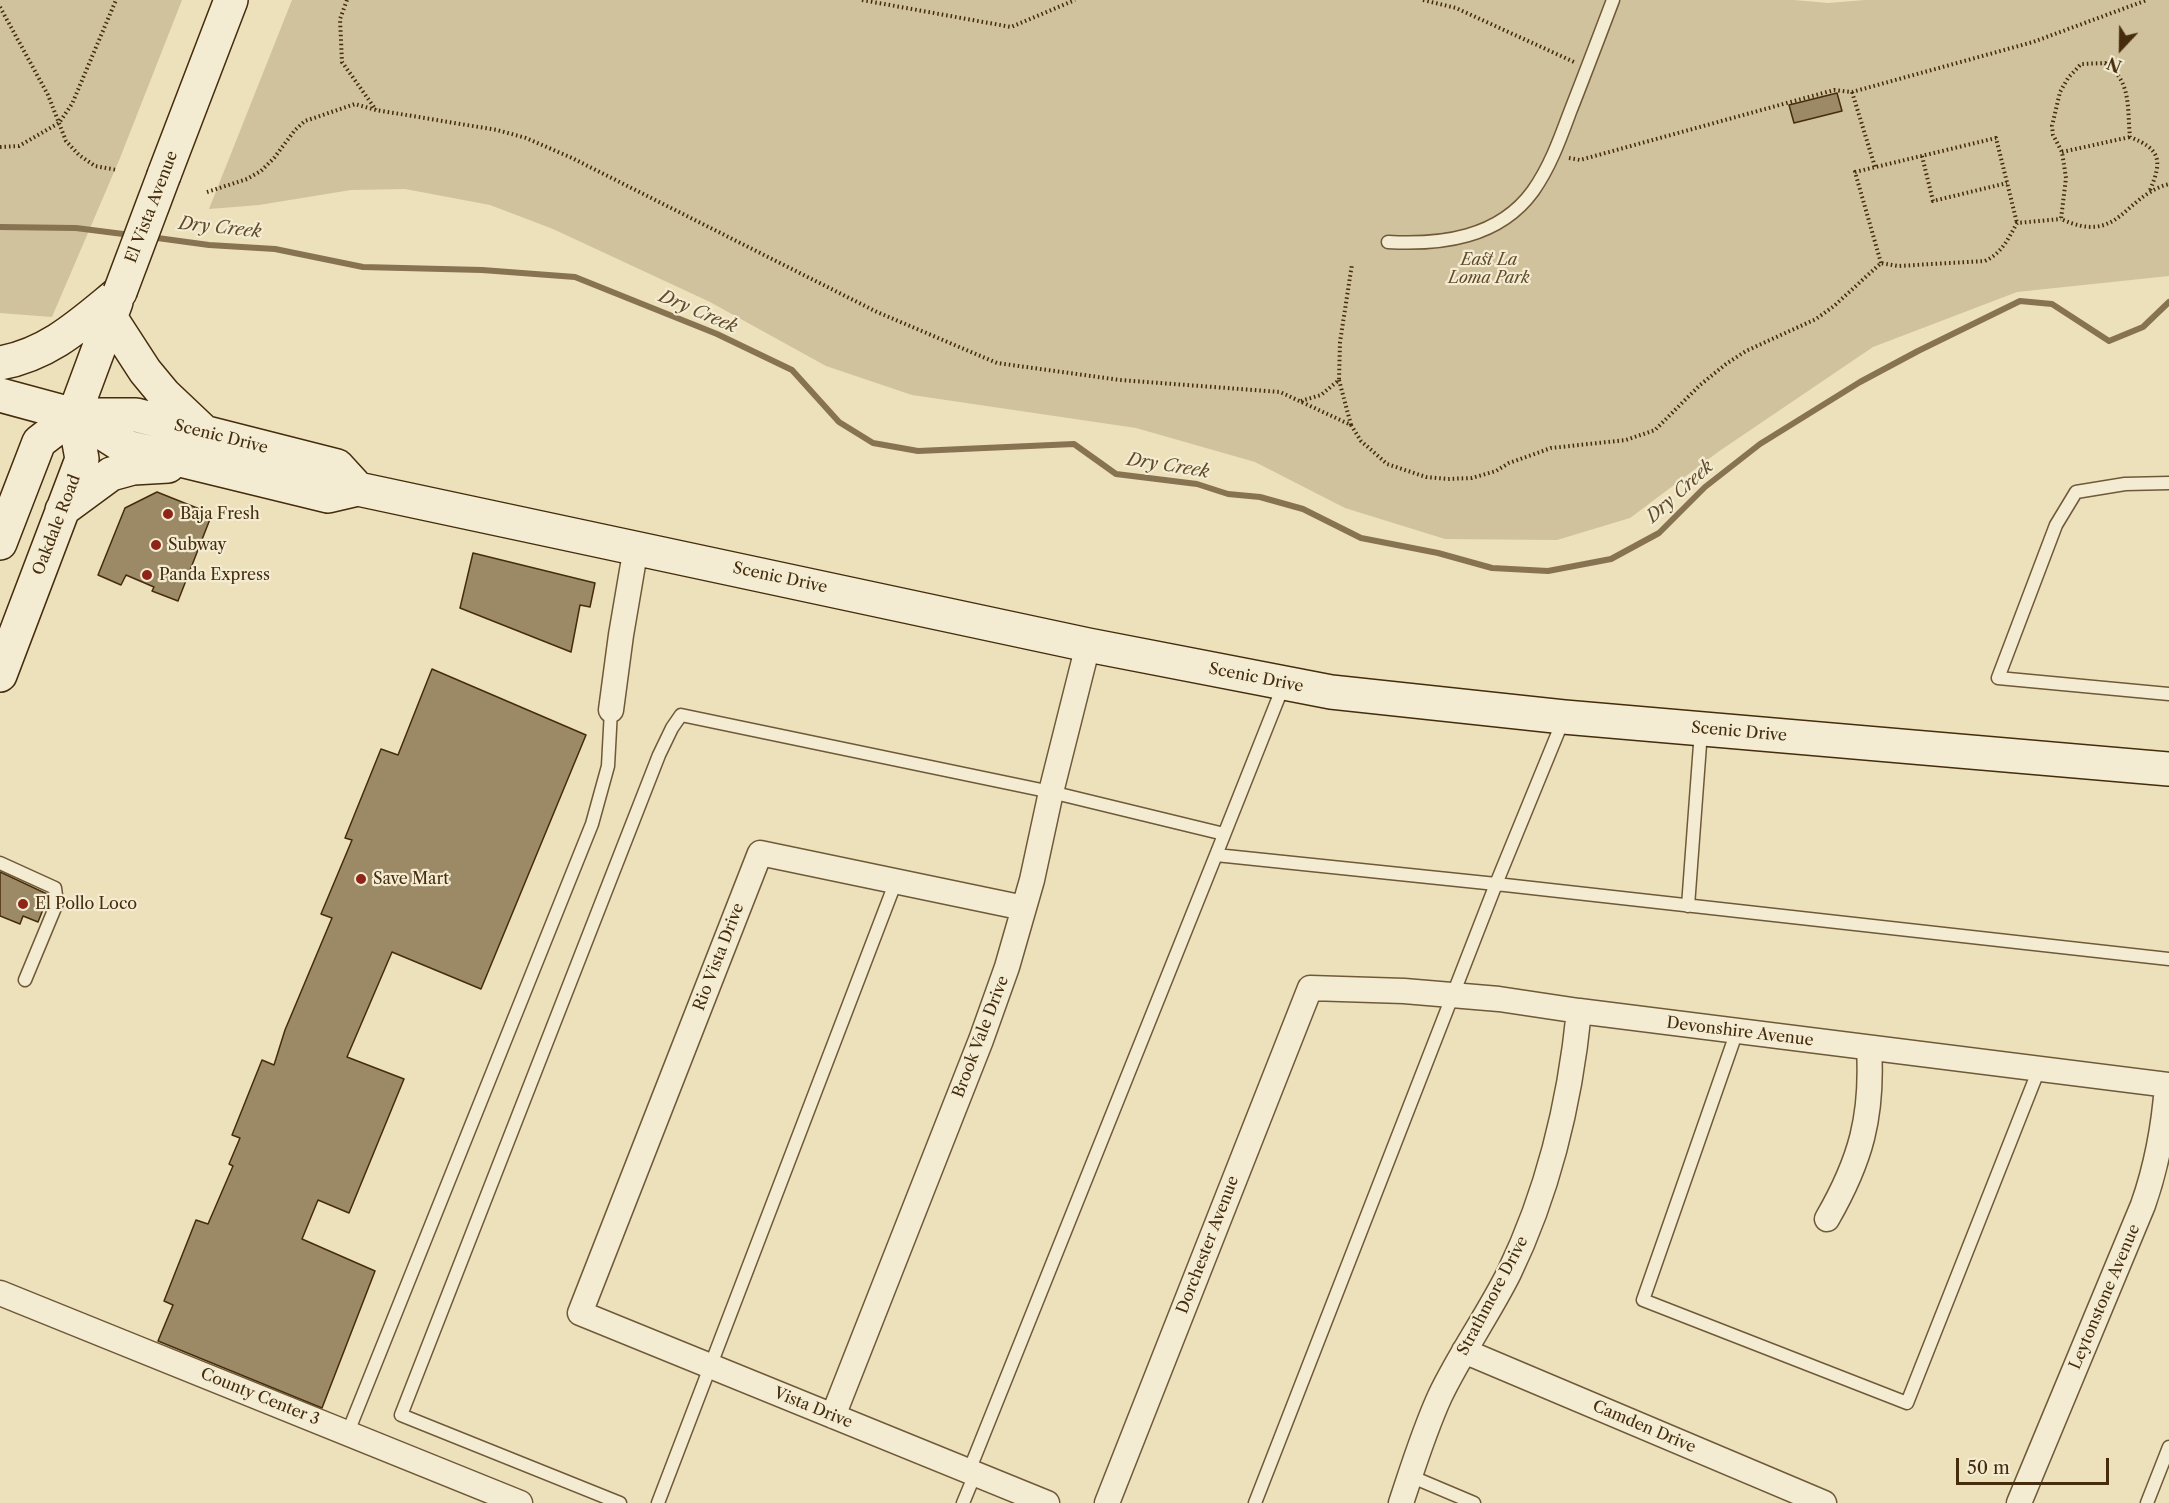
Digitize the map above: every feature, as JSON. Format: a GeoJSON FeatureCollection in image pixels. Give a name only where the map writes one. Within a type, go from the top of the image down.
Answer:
{"type":"FeatureCollection","features":[{"type":"Feature","properties":{"kind":"main road","name":"El Vista Avenue"},"geometry":{"type":"LineString","coordinates":[[74,415],[231,0]]}},
{"type":"Feature","properties":{"kind":"main road"},"geometry":{"type":"LineString","coordinates":[[0,363],[29,356],[115,305],[148,375],[164,394],[204,432]]}},
{"type":"Feature","properties":{"kind":"main road","name":"Scenic Drive"},"geometry":{"type":"LineString","coordinates":[[0,395],[74,415],[136,415],[337,466],[358,489]]}},
{"type":"Feature","properties":{"kind":"main road"},"geometry":{"type":"LineString","coordinates":[[0,543],[39,442],[74,415]]}},
{"type":"Feature","properties":{"kind":"main road","name":"Scenic Drive"},"geometry":{"type":"LineString","coordinates":[[74,415],[123,446],[328,496],[358,489],[1088,645],[1331,692],[1564,717],[2169,769]]}},
{"type":"Feature","properties":{"kind":"main road","name":"Oakdale Road"},"geometry":{"type":"LineString","coordinates":[[0,675],[82,459],[74,415]]}},
{"type":"Feature","properties":{"kind":"main road"},"geometry":{"type":"LineString","coordinates":[[62,510],[111,474],[133,468],[191,464]]}},
{"type":"Feature","properties":{"kind":"street"},"geometry":{"type":"LineString","coordinates":[[611,710],[636,547]]}},
{"type":"Feature","properties":{"kind":"street","name":"Brook Vale Drive"},"geometry":{"type":"LineString","coordinates":[[833,1416],[981,1040],[1007,967],[1024,908],[1088,645]]}},
{"type":"Feature","properties":{"kind":"street","name":"Rio Vista Drive"},"geometry":{"type":"LineString","coordinates":[[580,1313],[760,853],[1024,908]]}},
{"type":"Feature","properties":{"kind":"street","name":"Devonshire Avenue"},"geometry":{"type":"LineString","coordinates":[[1310,988],[1404,991],[1499,999],[2168,1085]]}},
{"type":"Feature","properties":{"kind":"street","name":"Dorchester Avenue"},"geometry":{"type":"LineString","coordinates":[[1107,1503],[1310,988]]}},
{"type":"Feature","properties":{"kind":"street","name":"Strathmore Drive"},"geometry":{"type":"LineString","coordinates":[[1401,1503],[1440,1395],[1508,1274],[1532,1220],[1552,1162],[1565,1111],[1574,1060],[1579,1011]]}},
{"type":"Feature","properties":{"kind":"street"},"geometry":{"type":"LineString","coordinates":[[1827,1219],[1858,1156],[1865,1128],[1871,1079],[1869,1048]]}},
{"type":"Feature","properties":{"kind":"street","name":"Leytonstone Avenue"},"geometry":{"type":"LineString","coordinates":[[2019,1503],[2143,1204],[2155,1170],[2168,1085]]}},
{"type":"Feature","properties":{"kind":"street","name":"County Center 3"},"geometry":{"type":"LineString","coordinates":[[0,1293],[520,1503]]}},
{"type":"Feature","properties":{"kind":"street","name":"Vista Drive"},"geometry":{"type":"LineString","coordinates":[[580,1313],[1047,1503]]}},
{"type":"Feature","properties":{"kind":"street","name":"Camden Drive"},"geometry":{"type":"LineString","coordinates":[[1464,1351],[1824,1503]]}},
{"type":"Feature","properties":{"kind":"lane"},"geometry":{"type":"LineString","coordinates":[[1388,242],[1420,244],[1446,241],[1472,234],[1515,211],[1533,191],[1555,150],[1613,0]]}},
{"type":"Feature","properties":{"kind":"lane"},"geometry":{"type":"LineString","coordinates":[[2169,483],[2125,484],[2076,492],[2056,525],[1998,678],[2169,694]]}},
{"type":"Feature","properties":{"kind":"lane"},"geometry":{"type":"LineString","coordinates":[[963,1503],[972,1473],[1284,683]]}},
{"type":"Feature","properties":{"kind":"lane"},"geometry":{"type":"LineString","coordinates":[[348,1432],[592,824],[608,766],[611,710]]}},
{"type":"Feature","properties":{"kind":"lane"},"geometry":{"type":"LineString","coordinates":[[620,1503],[401,1415],[659,755],[681,715],[1051,792],[1224,834]]}},
{"type":"Feature","properties":{"kind":"lane"},"geometry":{"type":"LineString","coordinates":[[1255,1503],[1452,995],[1564,717]]}},
{"type":"Feature","properties":{"kind":"lane"},"geometry":{"type":"LineString","coordinates":[[1688,906],[1702,729]]}},
{"type":"Feature","properties":{"kind":"lane"},"geometry":{"type":"LineString","coordinates":[[1216,855],[2169,959]]}},
{"type":"Feature","properties":{"kind":"lane"},"geometry":{"type":"LineString","coordinates":[[0,863],[55,888],[57,903],[25,980]]}},
{"type":"Feature","properties":{"kind":"lane"},"geometry":{"type":"LineString","coordinates":[[658,1503],[896,882]]}},
{"type":"Feature","properties":{"kind":"lane"},"geometry":{"type":"LineString","coordinates":[[1737,1031],[1643,1300],[1908,1403],[2039,1069]]}},
{"type":"Feature","properties":{"kind":"lane"},"geometry":{"type":"LineString","coordinates":[[2147,1503],[2169,1447]]}},
{"type":"Feature","properties":{"kind":"lane"},"geometry":{"type":"LineString","coordinates":[[1410,1476],[1474,1503]]}},
{"type":"Feature","properties":{"kind":"path"},"geometry":{"type":"LineString","coordinates":[[0,147],[19,146],[60,123],[72,104],[116,0]]}},
{"type":"Feature","properties":{"kind":"path"},"geometry":{"type":"LineString","coordinates":[[347,0],[340,19],[342,62],[376,110]]}},
{"type":"Feature","properties":{"kind":"path"},"geometry":{"type":"LineString","coordinates":[[862,0],[1011,27],[1075,0]]}},
{"type":"Feature","properties":{"kind":"path"},"geometry":{"type":"LineString","coordinates":[[1423,0],[1456,8],[1566,59]]}},
{"type":"Feature","properties":{"kind":"path"},"geometry":{"type":"LineString","coordinates":[[1555,150],[1569,158],[1580,160],[1834,90],[1852,92],[2033,42],[2147,0]]}},
{"type":"Feature","properties":{"kind":"path"},"geometry":{"type":"LineString","coordinates":[[0,7],[48,95],[66,141],[79,155],[95,166],[117,170]]}},
{"type":"Feature","properties":{"kind":"path"},"geometry":{"type":"LineString","coordinates":[[2061,219],[2066,178],[2062,152],[2053,135],[2054,110],[2068,78],[2081,64],[2104,63],[2121,77],[2126,93],[2130,137]]}},
{"type":"Feature","properties":{"kind":"path"},"geometry":{"type":"LineString","coordinates":[[1852,92],[1875,167]]}},
{"type":"Feature","properties":{"kind":"path"},"geometry":{"type":"LineString","coordinates":[[207,192],[247,179],[261,171],[305,121],[355,104],[376,110],[497,130],[526,138],[582,163],[878,312],[997,363],[1120,380],[1280,392],[1351,424]]}},
{"type":"Feature","properties":{"kind":"path"},"geometry":{"type":"LineString","coordinates":[[2062,152],[2130,137],[2154,149],[2157,169],[2150,190]]}},
{"type":"Feature","properties":{"kind":"path"},"geometry":{"type":"LineString","coordinates":[[1996,138],[2017,224],[2002,249],[1994,257],[1985,261],[1898,266],[1881,263],[1855,172],[1996,138]]}},
{"type":"Feature","properties":{"kind":"path"},"geometry":{"type":"LineString","coordinates":[[1922,156],[1933,201],[2007,183]]}},
{"type":"Feature","properties":{"kind":"path"},"geometry":{"type":"LineString","coordinates":[[2017,224],[2061,219],[2078,226],[2095,227],[2110,222],[2131,208],[2150,190],[2169,184]]}},
{"type":"Feature","properties":{"kind":"path"},"geometry":{"type":"LineString","coordinates":[[1352,264],[1340,342],[1338,380],[1351,424],[1361,441],[1387,464],[1426,477],[1448,479],[1472,478],[1496,471],[1551,448],[1626,440],[1655,430],[1700,385],[1746,351],[1816,319],[1834,306],[1881,263]]}},
{"type":"Feature","properties":{"kind":"path"},"geometry":{"type":"LineString","coordinates":[[1300,401],[1321,395],[1338,380]]}},
{"type":"Feature","properties":{"kind":"green space"},"geometry":{"type":"Polygon","coordinates":[[[0,0],[182,0],[120,158],[52,317],[0,313],[0,0]]]}},
{"type":"Feature","properties":{"kind":"green space","name":"East La Loma Park"},"geometry":{"type":"Polygon","coordinates":[[[292,0],[1794,0],[1828,3],[1865,0],[2169,0],[2169,276],[2017,292],[1873,347],[1718,452],[1630,518],[1557,540],[1445,539],[1345,508],[1255,462],[1136,428],[912,395],[826,366],[710,302],[553,229],[490,205],[405,189],[351,190],[259,205],[209,209],[292,0]]]}},
{"type":"Feature","properties":{"kind":"building"},"geometry":{"type":"Polygon","coordinates":[[[1837,93],[1842,111],[1794,123],[1789,105],[1837,93]]]}},
{"type":"Feature","properties":{"kind":"building"},"geometry":{"type":"Polygon","coordinates":[[[157,492],[212,514],[178,601],[152,591],[154,587],[126,575],[121,585],[98,575],[125,508],[157,492]]]}},
{"type":"Feature","properties":{"kind":"building"},"geometry":{"type":"Polygon","coordinates":[[[473,553],[595,583],[590,607],[580,605],[571,652],[460,608],[473,553]]]}},
{"type":"Feature","properties":{"kind":"building"},"geometry":{"type":"Polygon","coordinates":[[[432,669],[586,735],[481,989],[392,952],[347,1057],[404,1079],[349,1213],[318,1200],[302,1239],[375,1271],[322,1408],[158,1341],[173,1305],[164,1301],[196,1220],[208,1224],[233,1166],[229,1164],[240,1138],[232,1135],[262,1060],[274,1065],[285,1030],[332,918],[321,914],[352,840],[345,838],[381,749],[398,755],[432,669]]]}},
{"type":"Feature","properties":{"kind":"building","name":"El Pollo Loco"},"geometry":{"type":"Polygon","coordinates":[[[0,872],[47,894],[48,897],[38,922],[23,916],[20,924],[0,916],[0,872]]]}},
{"type":"Feature","properties":{"kind":"waterway","name":"Dry Creek"},"geometry":{"type":"LineString","coordinates":[[0,227],[76,228],[131,235]]}},
{"type":"Feature","properties":{"kind":"waterway","name":"Dry Creek"},"geometry":{"type":"LineString","coordinates":[[150,237],[209,245],[275,249],[363,267],[482,270],[575,277],[717,334],[792,370],[839,422],[873,443],[918,451],[1074,444],[1116,474],[1197,484],[1228,494],[1260,497],[1303,509],[1361,538],[1438,553],[1492,568],[1548,571],[1611,559],[1659,533],[1705,487],[1760,444],[1860,382],[2020,301],[2052,304],[2109,341],[2143,327],[2169,302]]}},
{"type":"Feature","properties":{"kind":"place","name":"Baja Fresh"},"geometry":{"type":"Point","coordinates":[168,514]}},
{"type":"Feature","properties":{"kind":"place","name":"Subway"},"geometry":{"type":"Point","coordinates":[156,545]}},
{"type":"Feature","properties":{"kind":"place","name":"Panda Express"},"geometry":{"type":"Point","coordinates":[147,575]}},
{"type":"Feature","properties":{"kind":"place","name":"Save Mart"},"geometry":{"type":"Point","coordinates":[361,879]}},
{"type":"Feature","properties":{"kind":"place","name":"El Pollo Loco"},"geometry":{"type":"Point","coordinates":[23,904]}}]}
